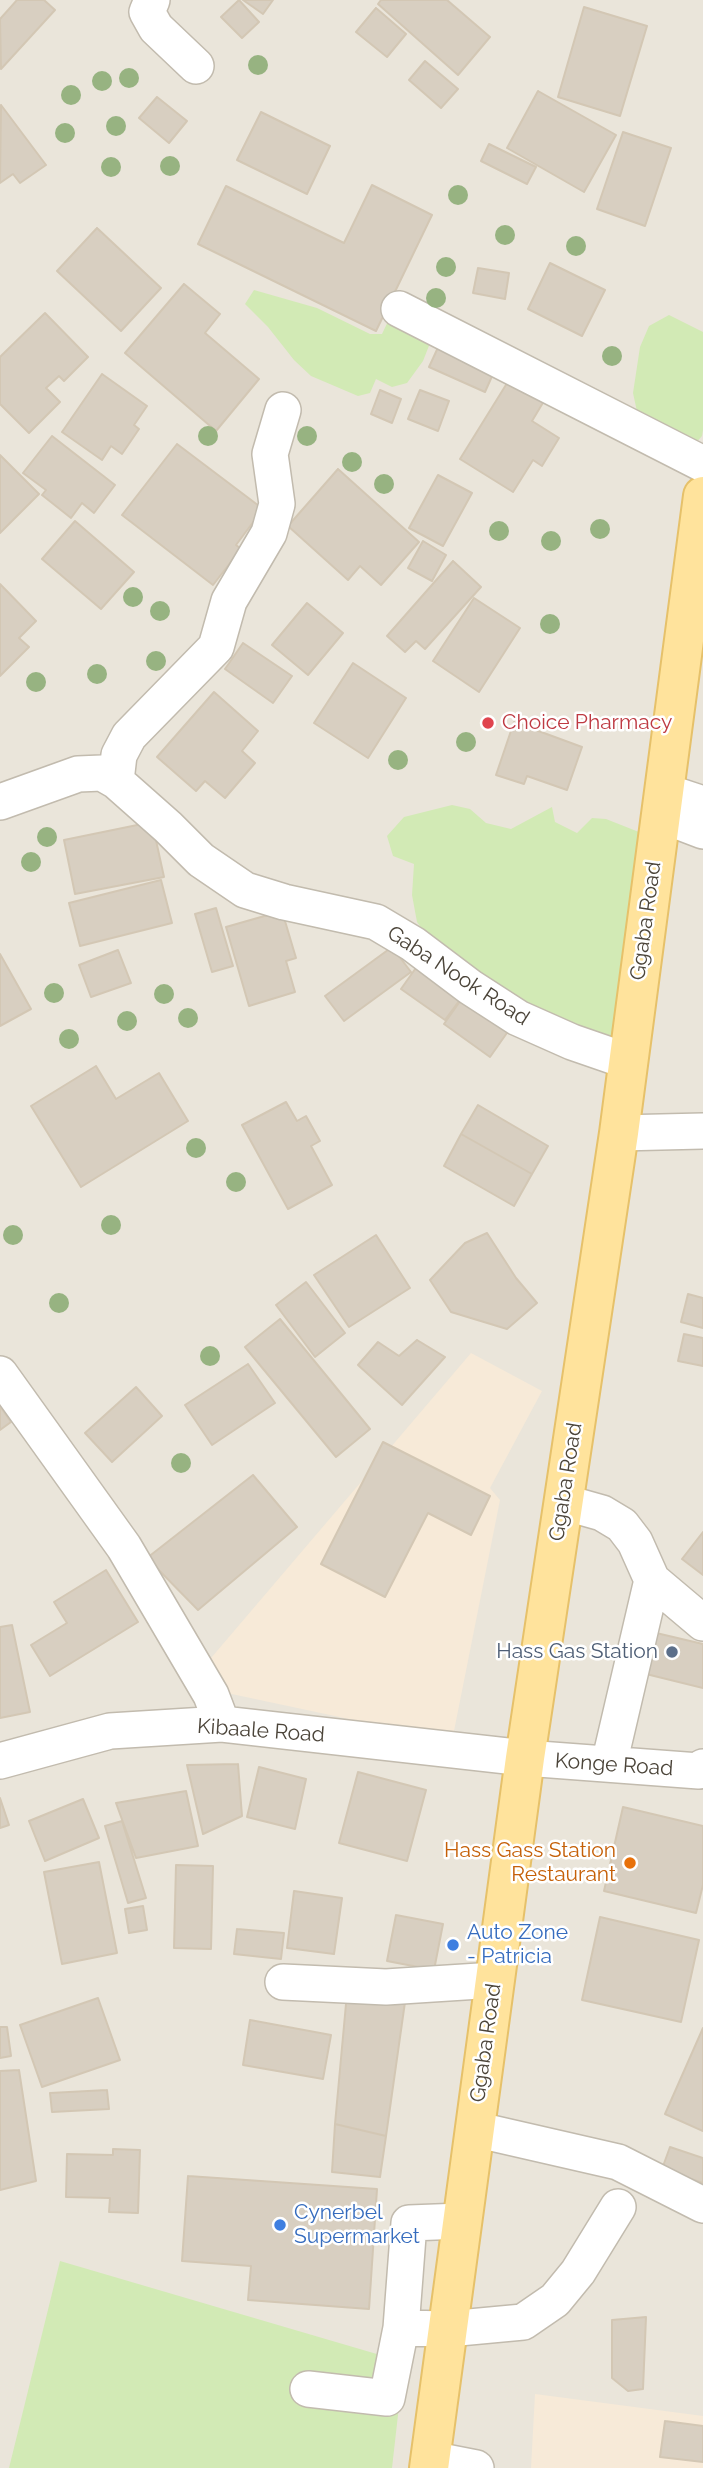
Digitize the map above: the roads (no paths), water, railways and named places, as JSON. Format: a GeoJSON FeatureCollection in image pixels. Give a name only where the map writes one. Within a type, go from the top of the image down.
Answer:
{"type":"FeatureCollection","features":[{"type":"Feature","properties":{"kind":"main road","name":"Ggaba Road"},"geometry":{"type":"LineString","coordinates":[[429,2464],[525,1758],[620,1133],[627,1061],[703,496]]}},
{"type":"Feature","properties":{"kind":"street"},"geometry":{"type":"LineString","coordinates":[[152,0],[147,12],[156,28],[196,66]]}},
{"type":"Feature","properties":{"kind":"street"},"geometry":{"type":"LineString","coordinates":[[400,309],[703,464]]}},
{"type":"Feature","properties":{"kind":"street"},"geometry":{"type":"LineString","coordinates":[[0,802],[78,774],[102,774],[116,780],[119,754],[129,736],[216,647],[229,601],[269,533],[277,504],[270,454],[283,410]]}},
{"type":"Feature","properties":{"kind":"street","name":"Gaba Nook Road"},"geometry":{"type":"LineString","coordinates":[[116,780],[201,860],[245,890],[284,902],[376,922],[414,944],[470,987],[518,1018],[572,1042],[627,1061]]}},
{"type":"Feature","properties":{"kind":"street"},"geometry":{"type":"LineString","coordinates":[[662,803],[703,804]]}},
{"type":"Feature","properties":{"kind":"street"},"geometry":{"type":"LineString","coordinates":[[662,803],[703,831]]}},
{"type":"Feature","properties":{"kind":"street"},"geometry":{"type":"LineString","coordinates":[[620,1133],[703,1131]]}},
{"type":"Feature","properties":{"kind":"street"},"geometry":{"type":"LineString","coordinates":[[0,1374],[124,1547],[211,1695],[222,1724]]}},
{"type":"Feature","properties":{"kind":"street"},"geometry":{"type":"LineString","coordinates":[[563,1502],[602,1513],[622,1525],[635,1542],[652,1580],[703,1623]]}},
{"type":"Feature","properties":{"kind":"street"},"geometry":{"type":"LineString","coordinates":[[609,1764],[652,1580]]}},
{"type":"Feature","properties":{"kind":"street","name":"Kibaale Road"},"geometry":{"type":"LineString","coordinates":[[0,1760],[110,1731],[222,1724],[525,1758]]}},
{"type":"Feature","properties":{"kind":"street","name":"Konge Road"},"geometry":{"type":"LineString","coordinates":[[525,1758],[702,1771]]}},
{"type":"Feature","properties":{"kind":"street"},"geometry":{"type":"LineString","coordinates":[[283,1982],[386,1987],[495,1980]]}},
{"type":"Feature","properties":{"kind":"street"},"geometry":{"type":"LineString","coordinates":[[474,2129],[618,2162],[703,2205]]}},
{"type":"Feature","properties":{"kind":"street"},"geometry":{"type":"LineString","coordinates":[[401,2328],[447,2329],[523,2322],[555,2300],[579,2272],[618,2207]]}},
{"type":"Feature","properties":{"kind":"street"},"geometry":{"type":"LineString","coordinates":[[308,2389],[387,2398],[401,2328],[409,2223],[462,2221]]}},
{"type":"Feature","properties":{"kind":"street"},"geometry":{"type":"LineString","coordinates":[[429,2464],[476,2468]]}},
{"type":"Feature","properties":{"kind":"place","name":"Choice Pharmacy"},"geometry":{"type":"Point","coordinates":[488,723]}},
{"type":"Feature","properties":{"kind":"place","name":"Hass Gas Station"},"geometry":{"type":"Point","coordinates":[672,1652]}},
{"type":"Feature","properties":{"kind":"place","name":"Hass Gass Station Restaurant"},"geometry":{"type":"Point","coordinates":[630,1863]}},
{"type":"Feature","properties":{"kind":"place","name":"Auto Zone - Patricia"},"geometry":{"type":"Point","coordinates":[453,1945]}},
{"type":"Feature","properties":{"kind":"place","name":"Cynerbel Supermarket"},"geometry":{"type":"Point","coordinates":[280,2225]}}]}
